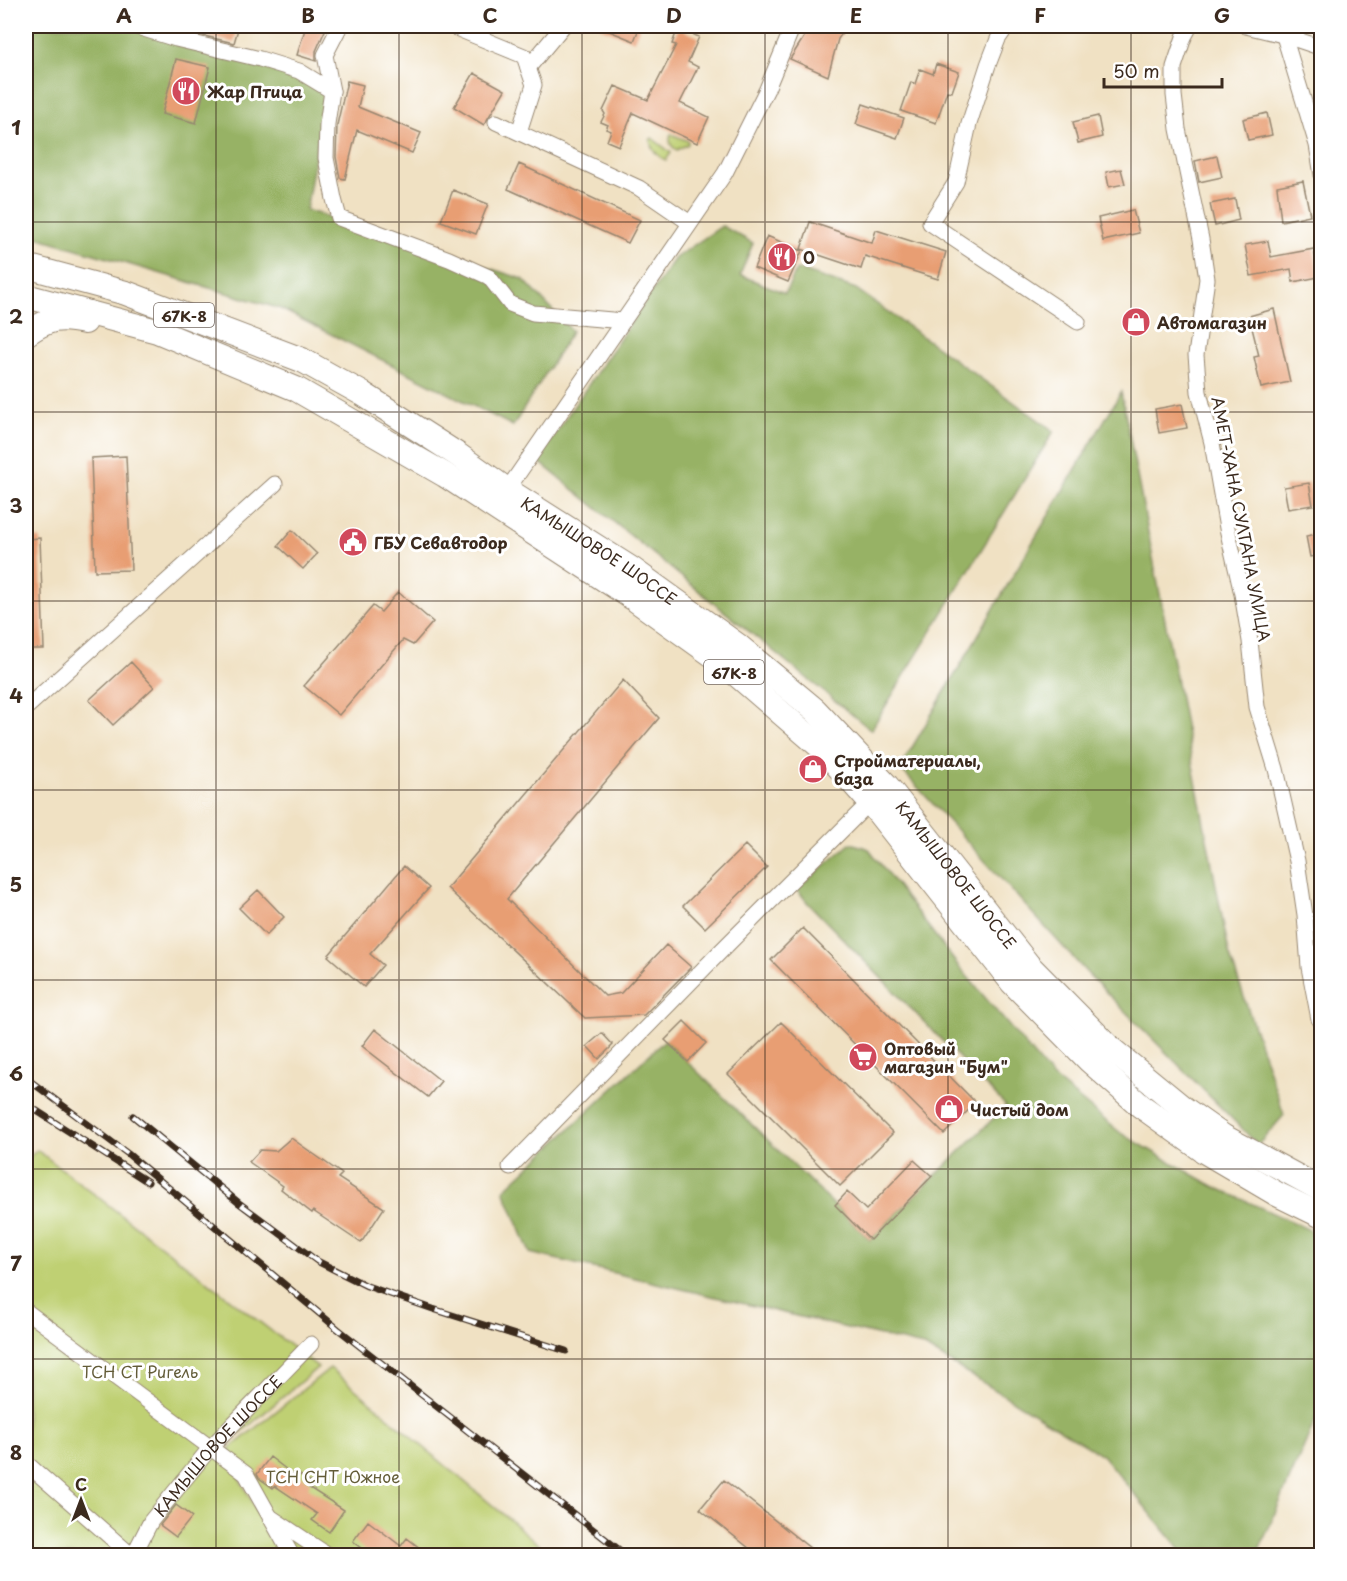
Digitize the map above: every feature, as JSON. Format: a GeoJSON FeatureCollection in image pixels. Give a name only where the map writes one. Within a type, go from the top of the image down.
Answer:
{"type":"FeatureCollection","features":[{"type":"Feature","properties":{"kind":"main road","name":"КАМЫШОВОЕ ШОССЕ"},"geometry":{"type":"LineString","coordinates":[[26,266],[126,293],[302,360],[363,394],[458,455],[507,490],[670,597],[737,645],[815,710],[887,786],[1029,966],[1112,1048],[1183,1108],[1224,1137],[1322,1190]]}},
{"type":"Feature","properties":{"kind":"main road"},"geometry":{"type":"LineString","coordinates":[[26,273],[50,277],[64,276]]}},
{"type":"Feature","properties":{"kind":"main road","name":"КАМЫШОВОЕ ШОССЕ"},"geometry":{"type":"LineString","coordinates":[[26,296],[157,331],[306,395],[445,475],[633,598],[721,661],[823,749],[870,802],[1012,982],[1090,1061],[1141,1106],[1204,1151],[1277,1194],[1322,1216]]}},
{"type":"Feature","properties":{"kind":"main road"},"geometry":{"type":"LineString","coordinates":[[26,334],[49,320],[59,318],[122,331],[139,333],[157,331]]}},
{"type":"Feature","properties":{"kind":"street"},"geometry":{"type":"LineString","coordinates":[[134,26],[299,71],[332,91]]}},
{"type":"Feature","properties":{"kind":"street"},"geometry":{"type":"LineString","coordinates":[[340,26],[325,55],[332,91],[327,124],[326,158],[339,218],[449,259],[489,277],[510,304],[533,314],[624,321]]}},
{"type":"Feature","properties":{"kind":"street"},"geometry":{"type":"LineString","coordinates":[[451,26],[524,56],[534,85],[519,132]]}},
{"type":"Feature","properties":{"kind":"street"},"geometry":{"type":"LineString","coordinates":[[528,68],[563,26]]}},
{"type":"Feature","properties":{"kind":"street","name":"КАМЫШОВОЕ ШОССЕ"},"geometry":{"type":"LineString","coordinates":[[507,490],[725,172],[766,89],[793,26]]}},
{"type":"Feature","properties":{"kind":"street"},"geometry":{"type":"LineString","coordinates":[[1007,26],[998,39],[988,65],[969,124],[956,182],[930,223],[1078,322]]}},
{"type":"Feature","properties":{"kind":"street","name":"АМЕТ-ХАНА СУЛТАНА УЛИЦА"},"geometry":{"type":"LineString","coordinates":[[1190,26],[1174,67],[1174,76],[1178,129],[1201,239],[1206,279],[1196,356],[1199,392],[1212,443],[1227,528],[1242,594],[1257,707],[1276,769],[1297,861],[1305,915],[1309,967],[1320,1019]]}},
{"type":"Feature","properties":{"kind":"street"},"geometry":{"type":"LineString","coordinates":[[1246,26],[1282,30],[1322,48]]}},
{"type":"Feature","properties":{"kind":"street"},"geometry":{"type":"LineString","coordinates":[[1282,30],[1317,145],[1322,175]]}},
{"type":"Feature","properties":{"kind":"street"},"geometry":{"type":"LineString","coordinates":[[496,122],[639,188],[690,223]]}},
{"type":"Feature","properties":{"kind":"street"},"geometry":{"type":"LineString","coordinates":[[26,708],[275,484]]}},
{"type":"Feature","properties":{"kind":"street","name":"КАМЫШОВОЕ ШОССЕ"},"geometry":{"type":"LineString","coordinates":[[510,1167],[726,945],[870,802]]}},
{"type":"Feature","properties":{"kind":"street"},"geometry":{"type":"LineString","coordinates":[[26,1311],[246,1474],[292,1556]]}},
{"type":"Feature","properties":{"kind":"street","name":"КАМЫШОВОЕ ШОССЕ"},"geometry":{"type":"LineString","coordinates":[[133,1556],[151,1521],[210,1448],[311,1344]]}},
{"type":"Feature","properties":{"kind":"street"},"geometry":{"type":"LineString","coordinates":[[26,1463],[133,1556]]}},
{"type":"Feature","properties":{"kind":"street"},"geometry":{"type":"LineString","coordinates":[[270,1516],[329,1556]]}},
{"type":"Feature","properties":{"kind":"green space"},"geometry":{"type":"Polygon","coordinates":[[[26,26],[134,26],[327,87],[306,210],[523,279],[572,331],[513,426],[281,309],[26,234],[26,26]]]}},
{"type":"Feature","properties":{"kind":"green space"},"geometry":{"type":"Polygon","coordinates":[[[671,134],[688,141],[688,144],[677,150],[671,144],[671,134]]]}},
{"type":"Feature","properties":{"kind":"green space"},"geometry":{"type":"Polygon","coordinates":[[[652,138],[671,153],[666,160],[653,149],[650,140],[652,138]]]}},
{"type":"Feature","properties":{"kind":"green space"},"geometry":{"type":"Polygon","coordinates":[[[722,226],[753,243],[740,275],[785,293],[797,269],[856,289],[1054,431],[871,730],[537,460],[675,258],[722,226]]]}},
{"type":"Feature","properties":{"kind":"green space"},"geometry":{"type":"Polygon","coordinates":[[[1121,392],[1229,953],[1284,1115],[1258,1145],[1087,973],[900,768],[1121,392]]]}},
{"type":"Feature","properties":{"kind":"green space"},"geometry":{"type":"Polygon","coordinates":[[[851,843],[869,849],[956,963],[1052,1077],[1122,1134],[1213,1186],[1310,1230],[1321,1252],[1321,1407],[1257,1555],[1185,1555],[1102,1455],[923,1346],[530,1253],[504,1190],[665,1040],[870,1240],[1006,1106],[807,902],[797,889],[851,843]]]}},
{"type":"Feature","properties":{"kind":"green space","name":"ТСН СТ Ригель"},"geometry":{"type":"Polygon","coordinates":[[[37,1150],[318,1367],[223,1448],[281,1555],[26,1555],[26,1160],[37,1150]]]}},
{"type":"Feature","properties":{"kind":"green space","name":"ТСН СНТ Южное"},"geometry":{"type":"Polygon","coordinates":[[[330,1368],[551,1555],[286,1555],[228,1450],[330,1368]]]}},
{"type":"Feature","properties":{"kind":"building"},"geometry":{"type":"Polygon","coordinates":[[[172,26],[226,26],[238,29],[234,43],[179,30],[172,26]]]}},
{"type":"Feature","properties":{"kind":"building"},"geometry":{"type":"Polygon","coordinates":[[[306,26],[327,26],[316,51],[316,61],[297,55],[306,26]]]}},
{"type":"Feature","properties":{"kind":"building"},"geometry":{"type":"Polygon","coordinates":[[[597,26],[640,26],[634,41],[597,26]]]}},
{"type":"Feature","properties":{"kind":"building"},"geometry":{"type":"Polygon","coordinates":[[[811,26],[847,26],[838,39],[828,76],[790,59],[811,26]]]}},
{"type":"Feature","properties":{"kind":"building"},"geometry":{"type":"Polygon","coordinates":[[[678,28],[699,37],[688,62],[698,67],[680,103],[709,117],[697,143],[633,113],[619,146],[607,141],[611,131],[606,129],[608,125],[601,122],[605,114],[603,111],[615,86],[648,100],[676,45],[672,44],[678,28]]]}},
{"type":"Feature","properties":{"kind":"building","name":"Жар Птица"},"geometry":{"type":"Polygon","coordinates":[[[176,59],[210,67],[196,123],[162,114],[176,59]]]}},
{"type":"Feature","properties":{"kind":"building"},"geometry":{"type":"Polygon","coordinates":[[[936,64],[959,72],[952,92],[947,91],[936,123],[901,111],[911,82],[915,84],[920,69],[933,74],[936,64]]]}},
{"type":"Feature","properties":{"kind":"building"},"geometry":{"type":"Polygon","coordinates":[[[474,73],[505,90],[484,125],[454,107],[474,73]]]}},
{"type":"Feature","properties":{"kind":"building"},"geometry":{"type":"Polygon","coordinates":[[[347,81],[363,85],[358,107],[421,133],[412,153],[357,130],[345,179],[340,178],[336,157],[337,125],[347,81]]]}},
{"type":"Feature","properties":{"kind":"building"},"geometry":{"type":"Polygon","coordinates":[[[863,104],[904,118],[897,138],[856,124],[863,104]]]}},
{"type":"Feature","properties":{"kind":"building"},"geometry":{"type":"Polygon","coordinates":[[[1267,113],[1272,135],[1248,140],[1243,119],[1267,113]]]}},
{"type":"Feature","properties":{"kind":"building"},"geometry":{"type":"Polygon","coordinates":[[[1098,116],[1102,137],[1078,143],[1073,122],[1098,116]]]}},
{"type":"Feature","properties":{"kind":"building"},"geometry":{"type":"Polygon","coordinates":[[[1217,156],[1222,177],[1199,182],[1195,161],[1217,156]]]}},
{"type":"Feature","properties":{"kind":"building"},"geometry":{"type":"Polygon","coordinates":[[[519,164],[640,220],[628,243],[508,189],[519,164]]]}},
{"type":"Feature","properties":{"kind":"building"},"geometry":{"type":"Polygon","coordinates":[[[1121,169],[1125,184],[1109,187],[1106,172],[1121,169]]]}},
{"type":"Feature","properties":{"kind":"building"},"geometry":{"type":"Polygon","coordinates":[[[1303,181],[1310,215],[1281,221],[1277,186],[1303,181]]]}},
{"type":"Feature","properties":{"kind":"building"},"geometry":{"type":"Polygon","coordinates":[[[453,190],[488,204],[476,234],[441,221],[453,190]]]}},
{"type":"Feature","properties":{"kind":"building"},"geometry":{"type":"Polygon","coordinates":[[[1235,199],[1239,220],[1215,226],[1210,204],[1235,199]]]}},
{"type":"Feature","properties":{"kind":"building"},"geometry":{"type":"Polygon","coordinates":[[[1133,210],[1139,233],[1103,241],[1098,218],[1133,210]]]}},
{"type":"Feature","properties":{"kind":"building"},"geometry":{"type":"Polygon","coordinates":[[[810,222],[872,243],[876,230],[946,252],[938,279],[865,256],[861,269],[801,249],[810,222]]]}},
{"type":"Feature","properties":{"kind":"building"},"geometry":{"type":"Polygon","coordinates":[[[767,236],[802,251],[788,282],[754,268],[767,236]]]}},
{"type":"Feature","properties":{"kind":"building"},"geometry":{"type":"Polygon","coordinates":[[[1268,241],[1271,257],[1314,249],[1319,277],[1293,282],[1291,269],[1251,276],[1245,245],[1268,241]]]}},
{"type":"Feature","properties":{"kind":"building"},"geometry":{"type":"Polygon","coordinates":[[[1274,309],[1290,382],[1261,388],[1254,357],[1259,356],[1249,316],[1274,309]]]}},
{"type":"Feature","properties":{"kind":"building"},"geometry":{"type":"Polygon","coordinates":[[[1182,404],[1187,428],[1159,433],[1155,409],[1182,404]]]}},
{"type":"Feature","properties":{"kind":"building"},"geometry":{"type":"Polygon","coordinates":[[[126,456],[131,570],[95,571],[91,458],[126,456]]]}},
{"type":"Feature","properties":{"kind":"building"},"geometry":{"type":"Polygon","coordinates":[[[1309,483],[1313,505],[1288,509],[1284,487],[1309,483]]]}},
{"type":"Feature","properties":{"kind":"building"},"geometry":{"type":"Polygon","coordinates":[[[292,530],[317,554],[303,569],[278,546],[292,530]]]}},
{"type":"Feature","properties":{"kind":"building"},"geometry":{"type":"Polygon","coordinates":[[[1322,533],[1322,555],[1310,557],[1306,536],[1322,533]]]}},
{"type":"Feature","properties":{"kind":"building"},"geometry":{"type":"Polygon","coordinates":[[[40,538],[44,649],[26,649],[26,539],[40,538]]]}},
{"type":"Feature","properties":{"kind":"building"},"geometry":{"type":"Polygon","coordinates":[[[398,592],[433,622],[413,645],[403,640],[339,715],[304,686],[373,606],[381,612],[398,592]]]}},
{"type":"Feature","properties":{"kind":"building"},"geometry":{"type":"Polygon","coordinates":[[[131,662],[154,687],[113,725],[89,700],[131,662]]]}},
{"type":"Feature","properties":{"kind":"building"},"geometry":{"type":"Polygon","coordinates":[[[623,680],[659,718],[507,899],[605,996],[621,993],[666,945],[691,967],[644,1015],[585,1018],[447,888],[623,680]]]}},
{"type":"Feature","properties":{"kind":"building"},"geometry":{"type":"Polygon","coordinates":[[[745,845],[767,867],[705,928],[683,906],[745,845]]]}},
{"type":"Feature","properties":{"kind":"building"},"geometry":{"type":"Polygon","coordinates":[[[404,866],[429,888],[370,954],[383,965],[364,987],[328,956],[404,866]]]}},
{"type":"Feature","properties":{"kind":"building"},"geometry":{"type":"Polygon","coordinates":[[[258,890],[284,917],[266,935],[239,908],[258,890]]]}},
{"type":"Feature","properties":{"kind":"building"},"geometry":{"type":"Polygon","coordinates":[[[803,928],[976,1103],[944,1134],[771,960],[803,928]]]}},
{"type":"Feature","properties":{"kind":"building"},"geometry":{"type":"Polygon","coordinates":[[[684,1021],[706,1043],[688,1062],[665,1040],[684,1021]]]}},
{"type":"Feature","properties":{"kind":"building"},"geometry":{"type":"Polygon","coordinates":[[[781,1022],[893,1133],[840,1186],[728,1074],[781,1022]]]}},
{"type":"Feature","properties":{"kind":"building"},"geometry":{"type":"Polygon","coordinates":[[[375,1029],[441,1081],[428,1097],[362,1046],[375,1029]]]}},
{"type":"Feature","properties":{"kind":"building"},"geometry":{"type":"Polygon","coordinates":[[[602,1033],[613,1045],[599,1059],[587,1046],[602,1033]]]}},
{"type":"Feature","properties":{"kind":"building"},"geometry":{"type":"Polygon","coordinates":[[[291,1138],[342,1174],[338,1178],[384,1208],[361,1243],[313,1211],[312,1213],[281,1189],[283,1186],[249,1162],[260,1150],[276,1151],[291,1138]]]}},
{"type":"Feature","properties":{"kind":"building"},"geometry":{"type":"Polygon","coordinates":[[[914,1160],[932,1176],[870,1240],[835,1205],[847,1192],[866,1210],[914,1160]]]}},
{"type":"Feature","properties":{"kind":"building"},"geometry":{"type":"Polygon","coordinates":[[[270,1457],[295,1476],[297,1473],[311,1482],[308,1487],[344,1510],[329,1532],[312,1520],[317,1514],[259,1478],[257,1474],[270,1457]]]}},
{"type":"Feature","properties":{"kind":"building"},"geometry":{"type":"Polygon","coordinates":[[[724,1480],[820,1556],[759,1556],[700,1509],[724,1480]]]}},
{"type":"Feature","properties":{"kind":"building"},"geometry":{"type":"Polygon","coordinates":[[[176,1505],[192,1517],[176,1537],[160,1525],[176,1505]]]}},
{"type":"Feature","properties":{"kind":"building"},"geometry":{"type":"Polygon","coordinates":[[[368,1521],[401,1546],[407,1538],[430,1556],[372,1556],[353,1541],[368,1521]]]}},
{"type":"Feature","properties":{"kind":"railway"},"geometry":{"type":"LineString","coordinates":[[26,1078],[128,1154],[338,1329],[627,1556]]}},
{"type":"Feature","properties":{"kind":"railway"},"geometry":{"type":"LineString","coordinates":[[26,1104],[148,1182]]}},
{"type":"Feature","properties":{"kind":"railway"},"geometry":{"type":"LineString","coordinates":[[133,1116],[239,1203],[317,1261],[367,1286],[566,1351]]}},
{"type":"Feature","properties":{"kind":"place","name":"Жар Птица"},"geometry":{"type":"Point","coordinates":[186,91]}},
{"type":"Feature","properties":{"kind":"place","name":"0"},"geometry":{"type":"Point","coordinates":[782,257]}},
{"type":"Feature","properties":{"kind":"place","name":"Автомагазин"},"geometry":{"type":"Point","coordinates":[1136,322]}},
{"type":"Feature","properties":{"kind":"place","name":"ГБУ Севавтодор"},"geometry":{"type":"Point","coordinates":[353,542]}},
{"type":"Feature","properties":{"kind":"place","name":"Стройматериалы, база"},"geometry":{"type":"Point","coordinates":[813,769]}},
{"type":"Feature","properties":{"kind":"place","name":"Оптовый магазин \"Бум\""},"geometry":{"type":"Point","coordinates":[863,1057]}},
{"type":"Feature","properties":{"kind":"place","name":"Чистый дом"},"geometry":{"type":"Point","coordinates":[949,1109]}}]}
